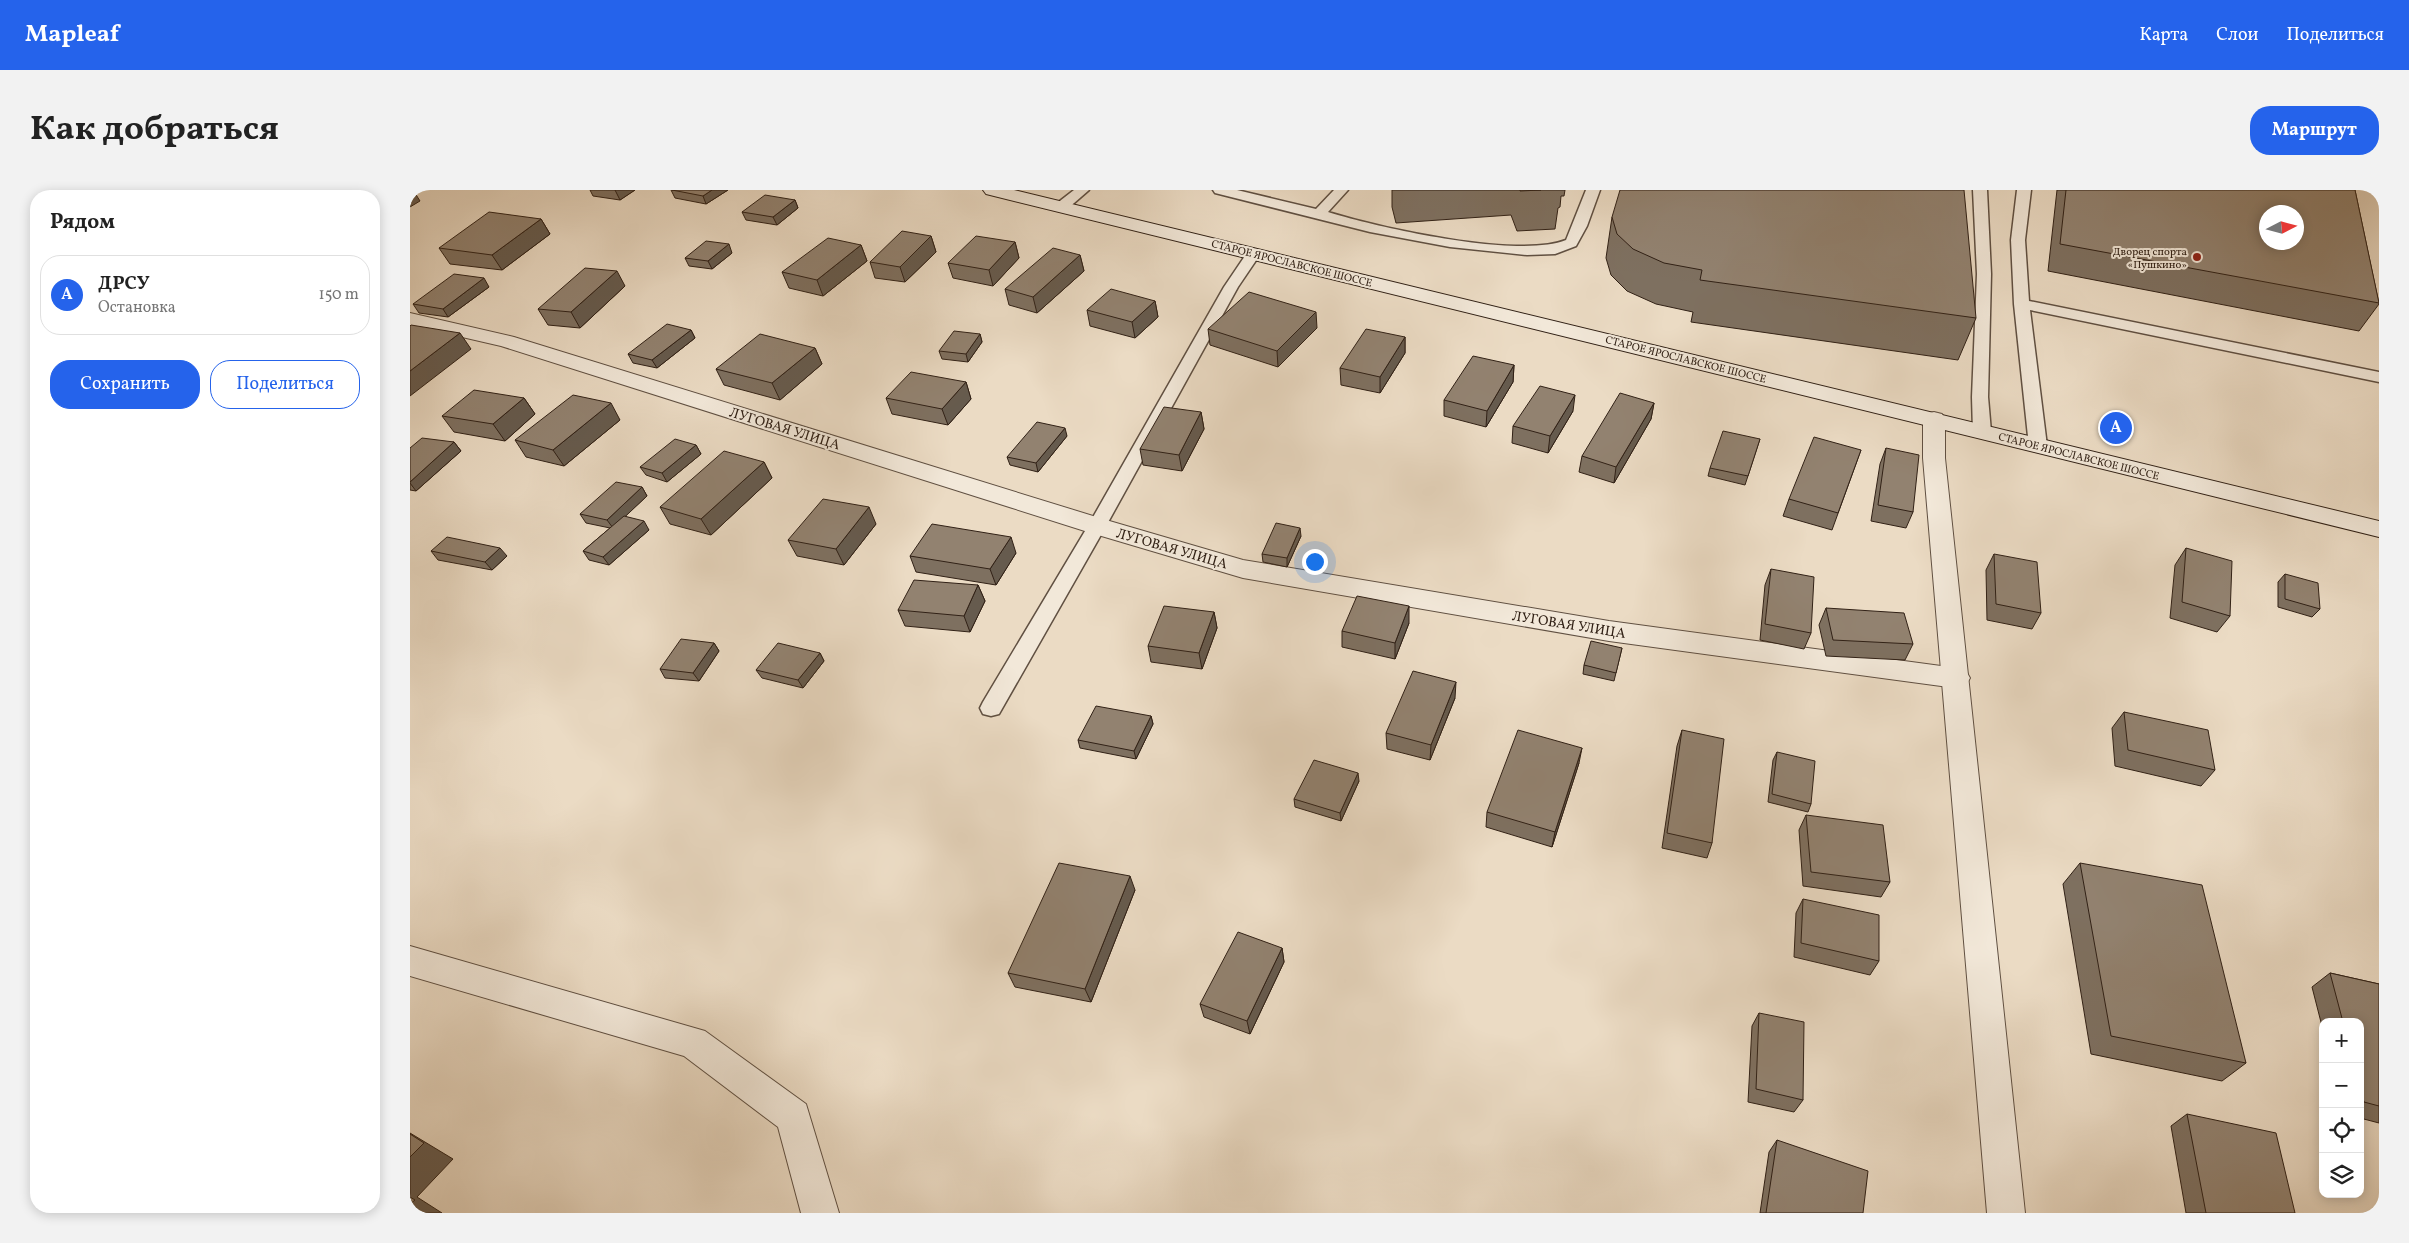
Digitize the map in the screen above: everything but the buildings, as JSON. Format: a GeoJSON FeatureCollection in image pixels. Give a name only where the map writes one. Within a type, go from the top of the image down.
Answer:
{"type":"FeatureCollection","features":[{"type":"Feature","properties":{"kind":"street","name":"СТАРОЕ ЯРОСЛАВСКОЕ ШОССЕ"},"geometry":{"type":"LineString","coordinates":[[992,190],[2379,529]]}},
{"type":"Feature","properties":{"kind":"street","name":"ЛУГОВАЯ УЛИЦА"},"geometry":{"type":"LineString","coordinates":[[410,319],[507,341],[1097,526],[1243,569],[1609,631],[1956,678]]}},
{"type":"Feature","properties":{"kind":"street"},"geometry":{"type":"LineString","coordinates":[[1934,419],[1934,458],[2006,1213]]}},
{"type":"Feature","properties":{"kind":"street"},"geometry":{"type":"LineString","coordinates":[[410,961],[694,1043],[793,1116],[820,1213]]}},
{"type":"Feature","properties":{"kind":"lane"},"geometry":{"type":"LineString","coordinates":[[1061,207],[1082,190]]}},
{"type":"Feature","properties":{"kind":"lane"},"geometry":{"type":"LineString","coordinates":[[1220,190],[1338,220],[1433,240],[1546,252],[1562,248],[1571,243],[1590,203],[1593,190]]}},
{"type":"Feature","properties":{"kind":"lane"},"geometry":{"type":"LineString","coordinates":[[1319,214],[1341,190]]}},
{"type":"Feature","properties":{"kind":"lane"},"geometry":{"type":"LineString","coordinates":[[1980,190],[1984,274],[1980,397],[1982,432]]}},
{"type":"Feature","properties":{"kind":"lane"},"geometry":{"type":"LineString","coordinates":[[2024,190],[2018,240],[2022,304],[2038,446]]}},
{"type":"Feature","properties":{"kind":"lane"},"geometry":{"type":"LineString","coordinates":[[991,708],[1097,526],[1231,287],[1254,253]]}},
{"type":"Feature","properties":{"kind":"lane"},"geometry":{"type":"LineString","coordinates":[[2022,304],[2379,377]]}},
{"type":"Feature","properties":{"kind":"place","name":"Дворец спорта «Пушкино»"},"geometry":{"type":"Point","coordinates":[2197,257]}},
{"type":"Feature","properties":{"kind":"place","name":"ДРСУ"},"geometry":{"type":"Point","coordinates":[2116,428]}}]}
